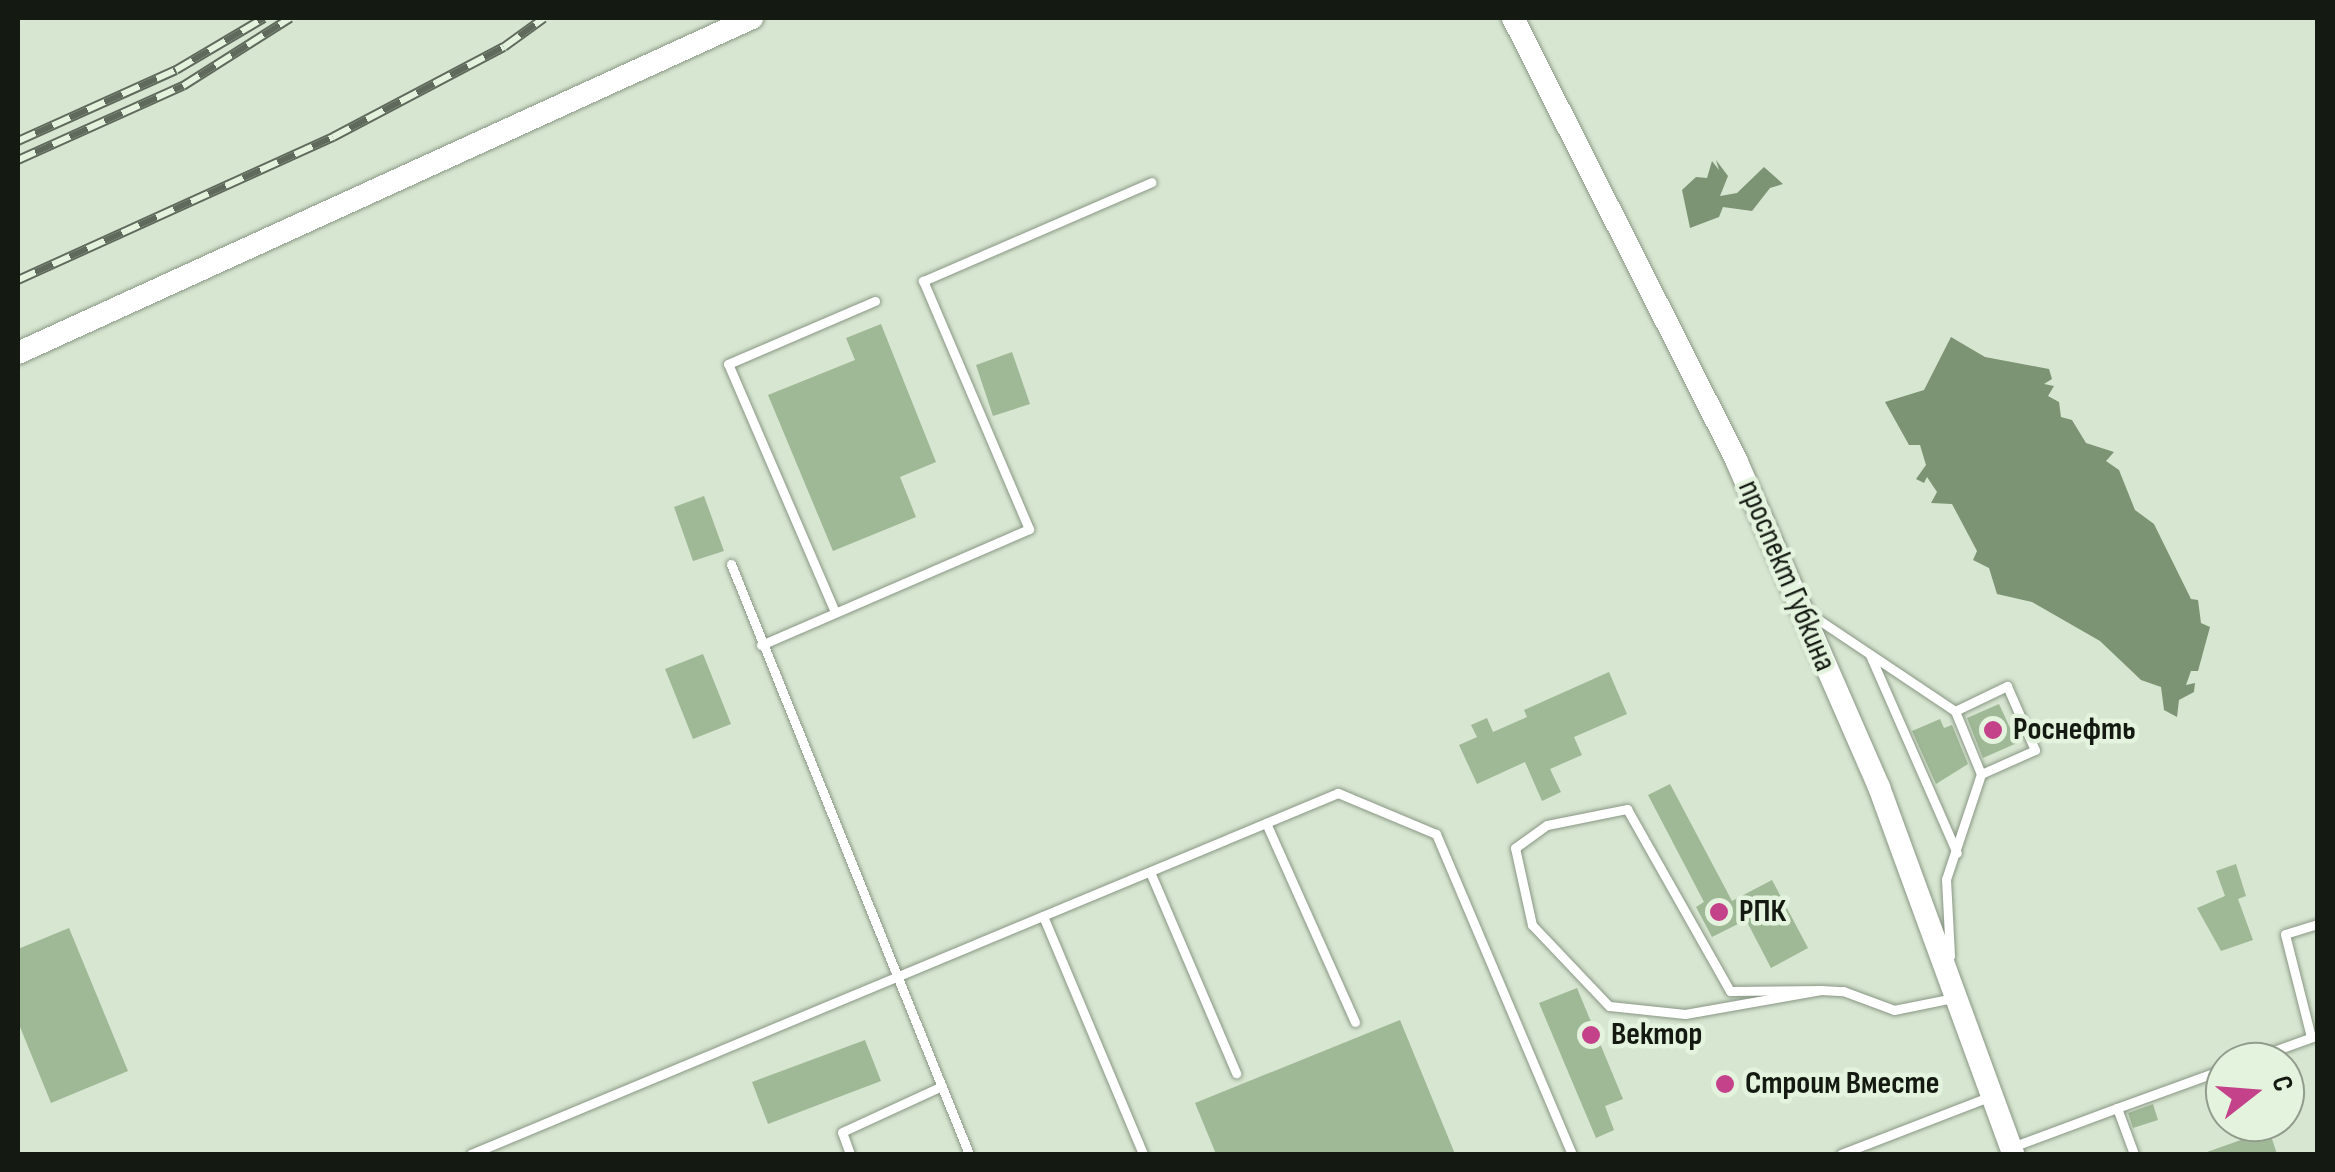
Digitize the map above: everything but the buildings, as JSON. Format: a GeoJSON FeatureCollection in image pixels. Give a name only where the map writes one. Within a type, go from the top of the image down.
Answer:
{"type":"FeatureCollection","features":[{"type":"Feature","properties":{"kind":"street"},"geometry":{"type":"LineString","coordinates":[[18,353],[752,18]]}},
{"type":"Feature","properties":{"kind":"street","name":"проспект Губкина"},"geometry":{"type":"LineString","coordinates":[[1513,18],[1669,321],[1799,607],[1950,969],[2012,1151]]}},
{"type":"Feature","properties":{"kind":"lane"},"geometry":{"type":"LineString","coordinates":[[761,644],[1028,529],[924,280],[1152,182]]}},
{"type":"Feature","properties":{"kind":"lane"},"geometry":{"type":"LineString","coordinates":[[835,612],[728,364],[876,301]]}},
{"type":"Feature","properties":{"kind":"lane"},"geometry":{"type":"LineString","coordinates":[[731,564],[969,1154]]}},
{"type":"Feature","properties":{"kind":"lane"},"geometry":{"type":"LineString","coordinates":[[1799,607],[1955,711],[1981,774],[1958,854],[1946,879],[1950,969]]}},
{"type":"Feature","properties":{"kind":"lane"},"geometry":{"type":"LineString","coordinates":[[1870,654],[1958,854]]}},
{"type":"Feature","properties":{"kind":"lane"},"geometry":{"type":"LineString","coordinates":[[1955,711],[2008,686],[2035,750],[1981,774]]}},
{"type":"Feature","properties":{"kind":"lane"},"geometry":{"type":"LineString","coordinates":[[472,1154],[1338,793],[1436,834],[1572,1154]]}},
{"type":"Feature","properties":{"kind":"lane"},"geometry":{"type":"LineString","coordinates":[[1820,990],[1685,1014],[1610,1006],[1532,925],[1515,848],[1547,825],[1627,809],[1730,991],[1820,990],[1894,1010],[1960,996]]}},
{"type":"Feature","properties":{"kind":"lane"},"geometry":{"type":"LineString","coordinates":[[1266,823],[1355,1022]]}},
{"type":"Feature","properties":{"kind":"lane"},"geometry":{"type":"LineString","coordinates":[[1150,872],[1236,1074]]}},
{"type":"Feature","properties":{"kind":"lane"},"geometry":{"type":"LineString","coordinates":[[1043,916],[1143,1154]]}},
{"type":"Feature","properties":{"kind":"lane"},"geometry":{"type":"LineString","coordinates":[[2314,1036],[2285,934],[2318,924]]}},
{"type":"Feature","properties":{"kind":"lane"},"geometry":{"type":"LineString","coordinates":[[2012,1151],[2205,1076]]}},
{"type":"Feature","properties":{"kind":"lane"},"geometry":{"type":"LineString","coordinates":[[850,1154],[842,1132],[942,1086]]}},
{"type":"Feature","properties":{"kind":"lane"},"geometry":{"type":"LineString","coordinates":[[1841,1154],[1994,1095]]}},
{"type":"Feature","properties":{"kind":"lane"},"geometry":{"type":"LineString","coordinates":[[2117,1108],[2134,1154]]}},
{"type":"Feature","properties":{"kind":"shaded area"},"geometry":{"type":"Polygon","coordinates":[[[1716,160],[1728,176],[1720,196],[1737,193],[1764,167],[1783,184],[1770,188],[1752,211],[1723,207],[1719,217],[1690,228],[1682,190],[1696,177],[1707,178],[1712,161],[1719,170],[1716,160]]]}},
{"type":"Feature","properties":{"kind":"shaded area"},"geometry":{"type":"Polygon","coordinates":[[[1951,337],[1985,357],[2049,369],[2052,379],[2044,384],[2054,386],[2048,396],[2059,402],[2061,417],[2072,420],[2086,443],[2114,452],[2106,461],[2119,470],[2135,510],[2154,524],[2191,599],[2198,600],[2201,623],[2210,627],[2198,671],[2191,671],[2186,685],[2195,683],[2194,692],[2179,700],[2177,717],[2164,710],[2161,687],[2141,680],[2100,641],[2032,602],[1997,594],[1989,568],[1973,560],[1977,551],[1952,504],[1931,503],[1937,492],[1927,477],[1924,483],[1916,479],[1926,465],[1920,445],[1909,445],[1885,402],[1924,390],[1951,337]]]}},
{"type":"Feature","properties":{"kind":"railway"},"geometry":{"type":"LineString","coordinates":[[18,141],[176,70],[264,18]]}},
{"type":"Feature","properties":{"kind":"railway"},"geometry":{"type":"LineString","coordinates":[[18,160],[183,86],[290,18]]}},
{"type":"Feature","properties":{"kind":"railway"},"geometry":{"type":"LineString","coordinates":[[18,280],[333,137],[504,47],[544,18]]}},
{"type":"Feature","properties":{"kind":"place","name":"Роснефть"},"geometry":{"type":"Point","coordinates":[1993,730]}},
{"type":"Feature","properties":{"kind":"place","name":"РПК"},"geometry":{"type":"Point","coordinates":[1719,912]}},
{"type":"Feature","properties":{"kind":"place","name":"Вектор"},"geometry":{"type":"Point","coordinates":[1591,1035]}},
{"type":"Feature","properties":{"kind":"place","name":"Строим Вместе"},"geometry":{"type":"Point","coordinates":[1725,1084]}}]}
